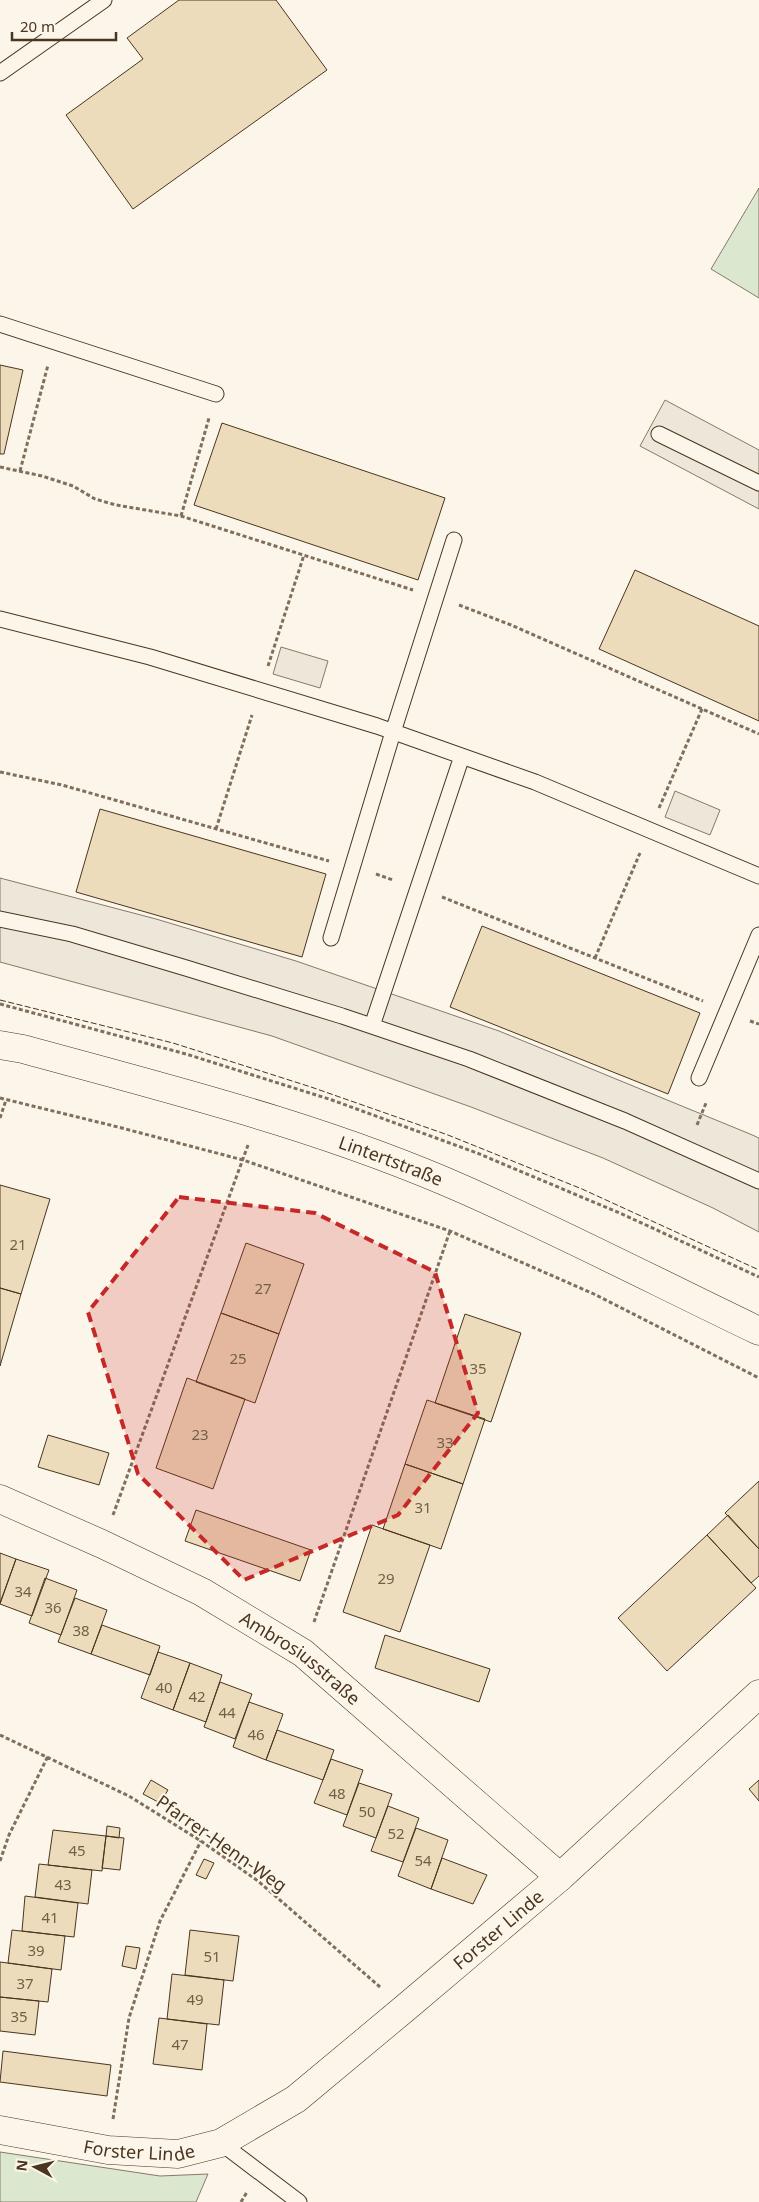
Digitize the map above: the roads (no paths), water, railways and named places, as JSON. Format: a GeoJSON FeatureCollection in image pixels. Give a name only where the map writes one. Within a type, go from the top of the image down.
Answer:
{"type":"FeatureCollection","features":[{"type":"Feature","properties":{"kind":"street","name":"Lintertstraße"},"geometry":{"type":"LineString","coordinates":[[0,1045],[23,1049],[259,1114],[368,1152],[464,1190],[759,1331]]}},
{"type":"Feature","properties":{"kind":"street","name":"Ambrosiusstraße"},"geometry":{"type":"LineString","coordinates":[[0,1499],[102,1544],[202,1592],[303,1653],[560,1876]]}},
{"type":"Feature","properties":{"kind":"street","name":"Forster Linde"},"geometry":{"type":"LineString","coordinates":[[0,2130],[108,2150],[178,2154],[220,2143],[296,2099],[560,1876],[759,1694]]}},
{"type":"Feature","properties":{"kind":"lane"},"geometry":{"type":"LineString","coordinates":[[0,73],[104,0]]}},
{"type":"Feature","properties":{"kind":"lane"},"geometry":{"type":"LineString","coordinates":[[0,324],[216,394]]}},
{"type":"Feature","properties":{"kind":"lane"},"geometry":{"type":"LineString","coordinates":[[659,434],[759,483]]}},
{"type":"Feature","properties":{"kind":"lane"},"geometry":{"type":"LineString","coordinates":[[332,938],[393,732],[454,540]]}},
{"type":"Feature","properties":{"kind":"lane"},"geometry":{"type":"LineString","coordinates":[[0,619],[150,657],[393,732],[536,782],[759,876]]}},
{"type":"Feature","properties":{"kind":"lane"},"geometry":{"type":"LineString","coordinates":[[372,1026],[462,756]]}},
{"type":"Feature","properties":{"kind":"lane"},"geometry":{"type":"LineString","coordinates":[[0,918],[81,937],[372,1026],[469,1059],[625,1121],[759,1181]]}},
{"type":"Feature","properties":{"kind":"lane"},"geometry":{"type":"LineString","coordinates":[[699,1078],[759,934]]}},
{"type":"Feature","properties":{"kind":"lane","name":"Forster Linde"},"geometry":{"type":"LineString","coordinates":[[220,2143],[299,2202]]}}]}
